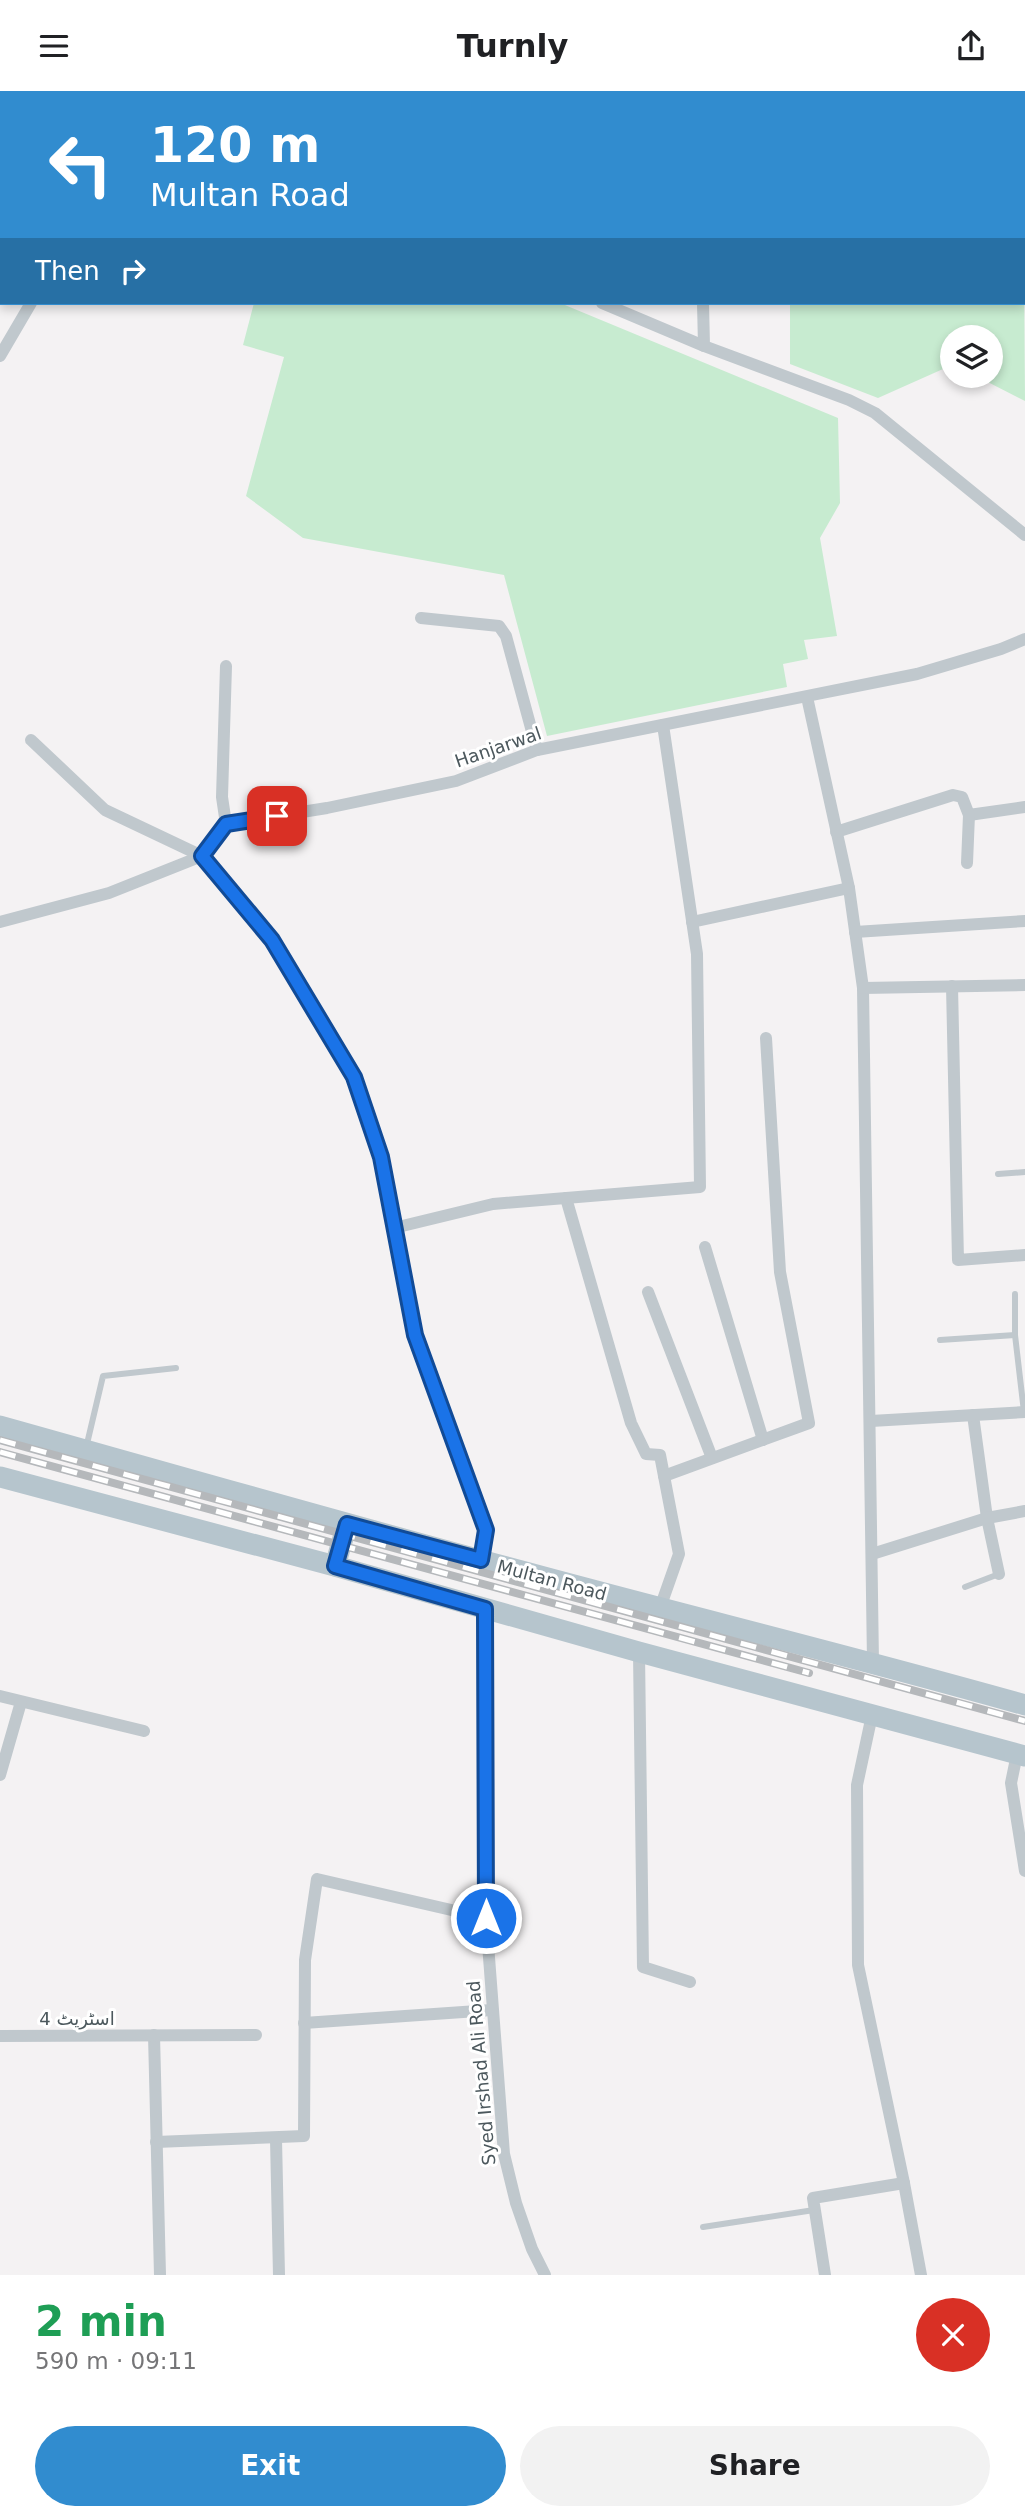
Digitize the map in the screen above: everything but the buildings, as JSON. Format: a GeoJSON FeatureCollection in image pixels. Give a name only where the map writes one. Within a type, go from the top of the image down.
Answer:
{"type":"FeatureCollection","features":[{"type":"Feature","properties":{"kind":"main road","name":"Multan Road"},"geometry":{"type":"LineString","coordinates":[[0,1426],[347,1524],[873,1662],[1025,1705]]}},
{"type":"Feature","properties":{"kind":"main road"},"geometry":{"type":"LineString","coordinates":[[0,1477],[335,1566],[639,1652],[1021,1755]]}},
{"type":"Feature","properties":{"kind":"main road"},"geometry":{"type":"LineString","coordinates":[[335,1566],[347,1524]]}},
{"type":"Feature","properties":{"kind":"street"},"geometry":{"type":"LineString","coordinates":[[0,356],[30,305]]}},
{"type":"Feature","properties":{"kind":"street"},"geometry":{"type":"LineString","coordinates":[[607,305],[704,346],[849,400],[875,414],[1025,535]]}},
{"type":"Feature","properties":{"kind":"street"},"geometry":{"type":"LineString","coordinates":[[703,305],[704,346]]}},
{"type":"Feature","properties":{"kind":"street"},"geometry":{"type":"LineString","coordinates":[[421,618],[499,626],[506,636],[537,750]]}},
{"type":"Feature","properties":{"kind":"street","name":"Hanjarwal"},"geometry":{"type":"LineString","coordinates":[[226,824],[327,808],[456,781],[537,750],[917,674],[1001,649],[1025,639]]}},
{"type":"Feature","properties":{"kind":"street"},"geometry":{"type":"LineString","coordinates":[[0,922],[109,893],[202,856],[226,824],[222,797],[226,666]]}},
{"type":"Feature","properties":{"kind":"street"},"geometry":{"type":"LineString","coordinates":[[807,697],[849,888],[863,988],[873,1662]]}},
{"type":"Feature","properties":{"kind":"street"},"geometry":{"type":"LineString","coordinates":[[394,1228],[493,1204],[700,1187],[697,954],[663,725]]}},
{"type":"Feature","properties":{"kind":"street"},"geometry":{"type":"LineString","coordinates":[[31,740],[106,810],[202,856],[272,940],[354,1077],[381,1157],[415,1335],[486,1530],[481,1560]]}},
{"type":"Feature","properties":{"kind":"street"},"geometry":{"type":"LineString","coordinates":[[836,832],[953,795],[962,797],[969,815],[967,863]]}},
{"type":"Feature","properties":{"kind":"street"},"geometry":{"type":"LineString","coordinates":[[969,815],[1025,807]]}},
{"type":"Feature","properties":{"kind":"street"},"geometry":{"type":"LineString","coordinates":[[692,922],[849,888]]}},
{"type":"Feature","properties":{"kind":"street"},"geometry":{"type":"LineString","coordinates":[[855,932],[1025,921]]}},
{"type":"Feature","properties":{"kind":"street"},"geometry":{"type":"LineString","coordinates":[[863,988],[1025,985]]}},
{"type":"Feature","properties":{"kind":"street"},"geometry":{"type":"LineString","coordinates":[[952,986],[958,1261],[1025,1255]]}},
{"type":"Feature","properties":{"kind":"street"},"geometry":{"type":"LineString","coordinates":[[664,1476],[809,1423],[780,1272],[766,1038]]}},
{"type":"Feature","properties":{"kind":"street"},"geometry":{"type":"LineString","coordinates":[[566,1198],[631,1423],[646,1454],[660,1455],[679,1553],[660,1608]]}},
{"type":"Feature","properties":{"kind":"street"},"geometry":{"type":"LineString","coordinates":[[705,1247],[763,1440]]}},
{"type":"Feature","properties":{"kind":"street"},"geometry":{"type":"LineString","coordinates":[[648,1292],[712,1458]]}},
{"type":"Feature","properties":{"kind":"street"},"geometry":{"type":"LineString","coordinates":[[871,1421],[1025,1412]]}},
{"type":"Feature","properties":{"kind":"street"},"geometry":{"type":"LineString","coordinates":[[972,1415],[987,1518],[999,1574]]}},
{"type":"Feature","properties":{"kind":"street"},"geometry":{"type":"LineString","coordinates":[[872,1554],[987,1518],[1025,1511]]}},
{"type":"Feature","properties":{"kind":"street","name":"Syed Irshad Ali Road"},"geometry":{"type":"LineString","coordinates":[[485,1609],[486,1918],[504,2154],[532,2249],[545,2275]]}},
{"type":"Feature","properties":{"kind":"street"},"geometry":{"type":"LineString","coordinates":[[639,1652],[643,1967],[690,1982]]}},
{"type":"Feature","properties":{"kind":"street"},"geometry":{"type":"LineString","coordinates":[[0,1696],[144,1731]]}},
{"type":"Feature","properties":{"kind":"street"},"geometry":{"type":"LineString","coordinates":[[0,1775],[21,1702]]}},
{"type":"Feature","properties":{"kind":"street"},"geometry":{"type":"LineString","coordinates":[[872,1715],[857,1785],[858,1965],[921,2275]]}},
{"type":"Feature","properties":{"kind":"street"},"geometry":{"type":"LineString","coordinates":[[1021,1755],[1011,1783],[1025,1871]]}},
{"type":"Feature","properties":{"kind":"street"},"geometry":{"type":"LineString","coordinates":[[156,2143],[304,2136],[305,1960],[317,1879],[486,1918]]}},
{"type":"Feature","properties":{"kind":"street"},"geometry":{"type":"LineString","coordinates":[[304,2023],[492,2010]]}},
{"type":"Feature","properties":{"kind":"street"},"geometry":{"type":"LineString","coordinates":[[154,2035],[160,2275]]}},
{"type":"Feature","properties":{"kind":"street","name":"اسٹریٹ 4"},"geometry":{"type":"LineString","coordinates":[[0,2036],[256,2035]]}},
{"type":"Feature","properties":{"kind":"street"},"geometry":{"type":"LineString","coordinates":[[276,2139],[279,2275]]}},
{"type":"Feature","properties":{"kind":"street"},"geometry":{"type":"LineString","coordinates":[[825,2275],[813,2198],[904,2182]]}},
{"type":"Feature","properties":{"kind":"lane"},"geometry":{"type":"LineString","coordinates":[[998,1174],[1025,1172]]}},
{"type":"Feature","properties":{"kind":"lane"},"geometry":{"type":"LineString","coordinates":[[1014,1294],[1015,1335],[1025,1412]]}},
{"type":"Feature","properties":{"kind":"lane"},"geometry":{"type":"LineString","coordinates":[[940,1340],[1015,1335]]}},
{"type":"Feature","properties":{"kind":"lane"},"geometry":{"type":"LineString","coordinates":[[86,1450],[103,1376],[176,1367]]}},
{"type":"Feature","properties":{"kind":"lane"},"geometry":{"type":"LineString","coordinates":[[965,1587],[999,1574]]}},
{"type":"Feature","properties":{"kind":"lane"},"geometry":{"type":"LineString","coordinates":[[703,2227],[814,2210]]}},
{"type":"Feature","properties":{"kind":"green space"},"geometry":{"type":"Polygon","coordinates":[[[253,305],[565,305],[838,418],[840,503],[820,538],[837,636],[804,640],[808,659],[783,664],[787,687],[547,736],[504,575],[303,538],[246,496],[284,357],[243,345],[253,305]]]}},
{"type":"Feature","properties":{"kind":"green space"},"geometry":{"type":"Polygon","coordinates":[[[790,305],[1024,305],[1025,401],[1000,388],[1003,388],[1003,325],[940,325],[940,370],[878,398],[790,364],[790,305]]]}},
{"type":"Feature","properties":{"kind":"railway"},"geometry":{"type":"LineString","coordinates":[[0,1440],[1025,1721]]}},
{"type":"Feature","properties":{"kind":"railway"},"geometry":{"type":"LineString","coordinates":[[0,1452],[809,1673]]}},
{"type":"Feature","properties":{"kind":"route"},"geometry":{"type":"LineString","coordinates":[[277,816],[226,824],[202,856],[272,940],[354,1077],[381,1157],[415,1335],[486,1530],[481,1560],[347,1524],[335,1566],[485,1609],[486,1918]]}}]}
